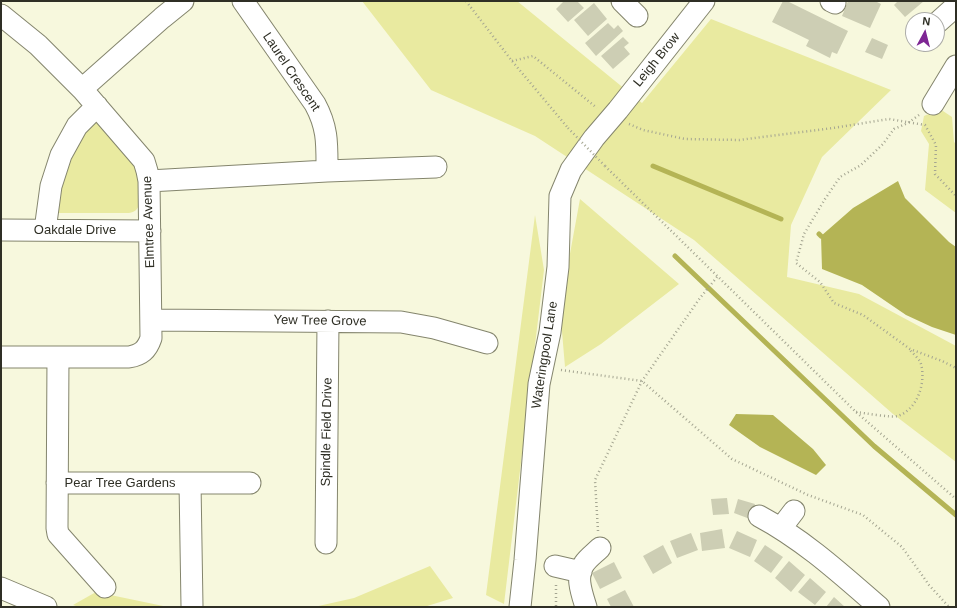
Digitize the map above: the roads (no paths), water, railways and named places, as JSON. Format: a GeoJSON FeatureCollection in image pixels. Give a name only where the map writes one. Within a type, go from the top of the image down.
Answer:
{"type":"FeatureCollection","features":[{"type":"Feature","properties":{"kind":"street"},"geometry":{"type":"LineString","coordinates":[[82,89],[183,1]]}},
{"type":"Feature","properties":{"kind":"street","name":"Laurel Crescent"},"geometry":{"type":"LineString","coordinates":[[243,1],[320,115],[326,137],[327,171]]}},
{"type":"Feature","properties":{"kind":"street"},"geometry":{"type":"LineString","coordinates":[[622,1],[637,16]]}},
{"type":"Feature","properties":{"kind":"street","name":"Leigh Brow"},"geometry":{"type":"LineString","coordinates":[[614,114],[704,1]]}},
{"type":"Feature","properties":{"kind":"street"},"geometry":{"type":"LineString","coordinates":[[945,16],[956,6]]}},
{"type":"Feature","properties":{"kind":"street","name":"Elmtree Avenue"},"geometry":{"type":"LineString","coordinates":[[1,15],[38,44],[82,89],[144,161],[148,171],[149,181],[151,320],[151,338],[149,345],[140,354],[129,357],[1,357]]}},
{"type":"Feature","properties":{"kind":"street"},"geometry":{"type":"LineString","coordinates":[[933,104],[956,66]]}},
{"type":"Feature","properties":{"kind":"street"},"geometry":{"type":"LineString","coordinates":[[45,230],[51,186],[61,155],[77,126],[97,106]]}},
{"type":"Feature","properties":{"kind":"street","name":"Wateringpool Lane"},"geometry":{"type":"LineString","coordinates":[[520,607],[539,384],[550,332],[558,267],[560,196],[571,170],[594,138],[614,114]]}},
{"type":"Feature","properties":{"kind":"street"},"geometry":{"type":"LineString","coordinates":[[149,181],[327,171],[436,167]]}},
{"type":"Feature","properties":{"kind":"street","name":"Oakdale Drive"},"geometry":{"type":"LineString","coordinates":[[1,230],[150,230]]}},
{"type":"Feature","properties":{"kind":"street","name":"Yew Tree Grove"},"geometry":{"type":"LineString","coordinates":[[151,320],[401,322],[440,329],[486,343]]}},
{"type":"Feature","properties":{"kind":"street","name":"Spindle Field Drive"},"geometry":{"type":"LineString","coordinates":[[326,543],[328,321]]}},
{"type":"Feature","properties":{"kind":"street","name":"Pear Tree Gardens"},"geometry":{"type":"LineString","coordinates":[[58,357],[57,483],[250,483]]}},
{"type":"Feature","properties":{"kind":"street"},"geometry":{"type":"LineString","coordinates":[[57,483],[56,520],[58,534],[105,587]]}},
{"type":"Feature","properties":{"kind":"street"},"geometry":{"type":"LineString","coordinates":[[190,483],[192,606]]}},
{"type":"Feature","properties":{"kind":"street"},"geometry":{"type":"LineString","coordinates":[[781,528],[794,511]]}},
{"type":"Feature","properties":{"kind":"street"},"geometry":{"type":"LineString","coordinates":[[759,516],[781,528],[820,556],[880,607]]}},
{"type":"Feature","properties":{"kind":"street"},"geometry":{"type":"LineString","coordinates":[[586,607],[581,592],[580,575],[583,564],[599,543]]}},
{"type":"Feature","properties":{"kind":"street"},"geometry":{"type":"LineString","coordinates":[[555,566],[581,572]]}},
{"type":"Feature","properties":{"kind":"street"},"geometry":{"type":"LineString","coordinates":[[1,588],[46,607]]}},
{"type":"Feature","properties":{"kind":"waterway"},"geometry":{"type":"LineString","coordinates":[[653,166],[781,219]]}},
{"type":"Feature","properties":{"kind":"waterway"},"geometry":{"type":"LineString","coordinates":[[675,256],[874,446],[956,515]]}}]}
